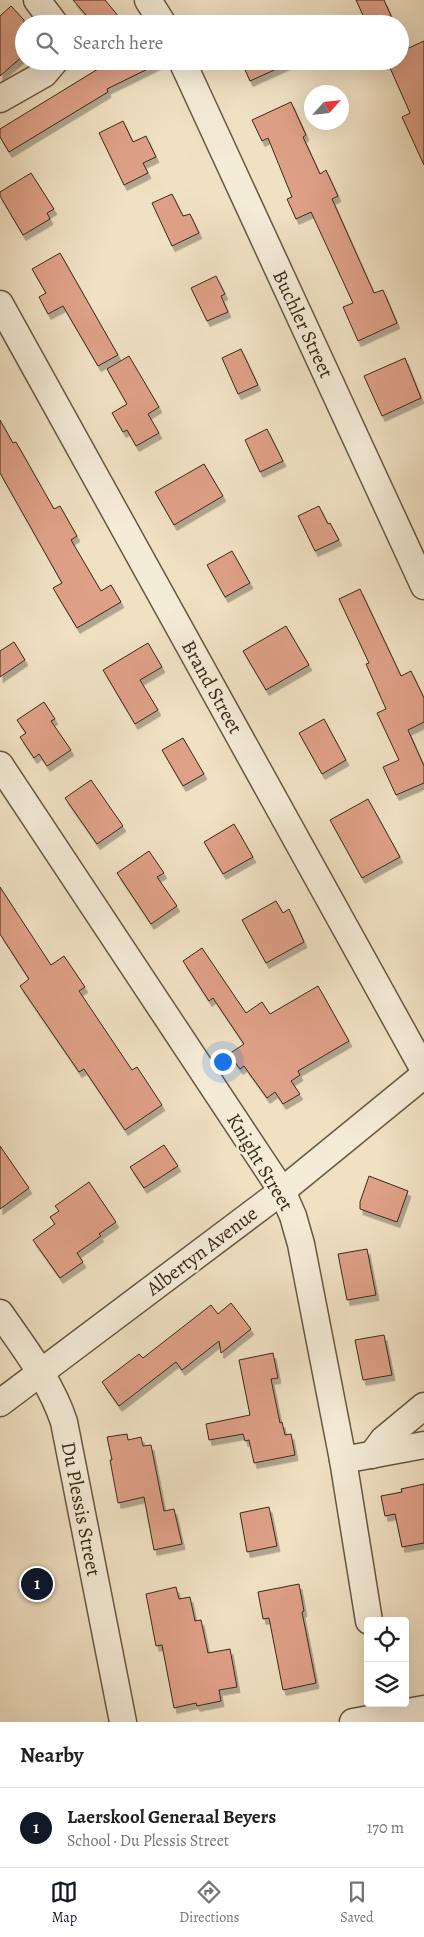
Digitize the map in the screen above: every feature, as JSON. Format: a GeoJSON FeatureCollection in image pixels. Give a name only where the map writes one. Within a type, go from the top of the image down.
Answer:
{"type":"FeatureCollection","features":[{"type":"Feature","properties":{"kind":"street"},"geometry":{"type":"LineString","coordinates":[[37,0],[48,15]]}},
{"type":"Feature","properties":{"kind":"street"},"geometry":{"type":"LineString","coordinates":[[148,0],[157,15]]}},
{"type":"Feature","properties":{"kind":"street"},"geometry":{"type":"LineString","coordinates":[[0,100],[44,74],[47,70]]}},
{"type":"Feature","properties":{"kind":"street","name":"Buchler Street"},"geometry":{"type":"LineString","coordinates":[[186,70],[424,586]]}},
{"type":"Feature","properties":{"kind":"street","name":"Brand Street"},"geometry":{"type":"LineString","coordinates":[[0,304],[424,1070]]}},
{"type":"Feature","properties":{"kind":"street","name":"Knight Street"},"geometry":{"type":"LineString","coordinates":[[0,765],[282,1191],[293,1216],[301,1244],[343,1460],[368,1617]]}},
{"type":"Feature","properties":{"kind":"street","name":"Albertyn Avenue"},"geometry":{"type":"LineString","coordinates":[[0,1403],[282,1191],[424,1075]]}},
{"type":"Feature","properties":{"kind":"street","name":"Du Plessis Street"},"geometry":{"type":"LineString","coordinates":[[0,1313],[40,1372],[58,1403],[64,1422],[123,1722]]}},
{"type":"Feature","properties":{"kind":"street"},"geometry":{"type":"LineString","coordinates":[[372,1455],[383,1440],[424,1406]]}},
{"type":"Feature","properties":{"kind":"street"},"geometry":{"type":"LineString","coordinates":[[343,1460],[424,1445]]}},
{"type":"Feature","properties":{"kind":"street"},"geometry":{"type":"LineString","coordinates":[[353,1722],[385,1714],[424,1708]]}},
{"type":"Feature","properties":{"kind":"building"},"geometry":{"type":"Polygon","coordinates":[[[73,0],[105,0],[118,15],[86,15],[73,0]]]}},
{"type":"Feature","properties":{"kind":"building"},"geometry":{"type":"Polygon","coordinates":[[[356,0],[384,0],[391,15],[363,15],[356,0]]]}},
{"type":"Feature","properties":{"kind":"building"},"geometry":{"type":"Polygon","coordinates":[[[11,6],[19,15],[15,15],[15,63],[0,76],[0,16],[11,6]]]}},
{"type":"Feature","properties":{"kind":"building"},"geometry":{"type":"Polygon","coordinates":[[[424,41],[424,165],[402,117],[410,113],[391,70],[409,70],[409,48],[424,41]]]}},
{"type":"Feature","properties":{"kind":"building"},"geometry":{"type":"Polygon","coordinates":[[[96,70],[146,70],[107,89],[108,92],[9,152],[0,137],[0,129],[96,70]]]}},
{"type":"Feature","properties":{"kind":"building"},"geometry":{"type":"Polygon","coordinates":[[[245,70],[274,70],[250,81],[245,70]]]}},
{"type":"Feature","properties":{"kind":"building"},"geometry":{"type":"Polygon","coordinates":[[[291,102],[306,135],[303,137],[320,174],[326,170],[338,196],[332,199],[374,293],[383,290],[397,323],[358,341],[343,307],[353,303],[311,212],[296,219],[287,199],[292,197],[268,138],[262,141],[252,120],[291,102]]]}},
{"type":"Feature","properties":{"kind":"building"},"geometry":{"type":"Polygon","coordinates":[[[123,121],[133,142],[146,136],[156,157],[143,163],[148,173],[124,185],[99,133],[123,121]]]}},
{"type":"Feature","properties":{"kind":"building"},"geometry":{"type":"Polygon","coordinates":[[[31,173],[54,209],[47,213],[50,219],[23,235],[0,196],[0,192],[31,173]]]}},
{"type":"Feature","properties":{"kind":"building"},"geometry":{"type":"Polygon","coordinates":[[[172,194],[183,216],[190,214],[199,233],[172,246],[152,203],[172,194]]]}},
{"type":"Feature","properties":{"kind":"building"},"geometry":{"type":"Polygon","coordinates":[[[60,253],[118,355],[98,366],[63,306],[48,314],[39,297],[46,293],[32,269],[60,253]]]}},
{"type":"Feature","properties":{"kind":"building"},"geometry":{"type":"Polygon","coordinates":[[[216,276],[225,294],[221,296],[228,312],[207,321],[191,288],[216,276]]]}},
{"type":"Feature","properties":{"kind":"building"},"geometry":{"type":"Polygon","coordinates":[[[241,349],[258,385],[238,394],[222,358],[241,349]]]}},
{"type":"Feature","properties":{"kind":"building"},"geometry":{"type":"Polygon","coordinates":[[[129,356],[159,407],[148,414],[159,433],[136,446],[127,430],[123,432],[112,413],[127,404],[107,369],[129,356]]]}},
{"type":"Feature","properties":{"kind":"building"},"geometry":{"type":"Polygon","coordinates":[[[405,358],[421,398],[382,416],[364,376],[405,358]]]}},
{"type":"Feature","properties":{"kind":"building"},"geometry":{"type":"Polygon","coordinates":[[[0,420],[13,443],[16,442],[54,509],[60,506],[77,536],[71,540],[101,591],[111,585],[121,602],[77,628],[53,588],[62,583],[0,473],[0,420]]]}},
{"type":"Feature","properties":{"kind":"building"},"geometry":{"type":"Polygon","coordinates":[[[267,429],[283,461],[260,472],[245,440],[267,429]]]}},
{"type":"Feature","properties":{"kind":"building"},"geometry":{"type":"Polygon","coordinates":[[[204,464],[223,496],[174,525],[155,492],[204,464]]]}},
{"type":"Feature","properties":{"kind":"building"},"geometry":{"type":"Polygon","coordinates":[[[319,506],[339,540],[315,551],[298,516],[319,506]]]}},
{"type":"Feature","properties":{"kind":"building"},"geometry":{"type":"Polygon","coordinates":[[[232,551],[250,583],[225,597],[207,565],[232,551]]]}},
{"type":"Feature","properties":{"kind":"building"},"geometry":{"type":"Polygon","coordinates":[[[360,589],[401,676],[411,671],[424,698],[424,722],[408,730],[424,766],[424,783],[396,795],[383,767],[399,760],[377,713],[386,709],[366,664],[369,663],[339,599],[360,589]]]}},
{"type":"Feature","properties":{"kind":"building"},"geometry":{"type":"Polygon","coordinates":[[[286,626],[309,665],[266,690],[243,651],[286,626]]]}},
{"type":"Feature","properties":{"kind":"building"},"geometry":{"type":"Polygon","coordinates":[[[14,642],[25,660],[0,677],[0,651],[14,642]]]}},
{"type":"Feature","properties":{"kind":"building"},"geometry":{"type":"Polygon","coordinates":[[[148,643],[162,667],[140,680],[158,710],[135,724],[103,670],[148,643]]]}},
{"type":"Feature","properties":{"kind":"building"},"geometry":{"type":"Polygon","coordinates":[[[44,702],[55,719],[51,721],[71,750],[47,766],[39,754],[34,758],[20,737],[26,733],[17,720],[44,702]]]}},
{"type":"Feature","properties":{"kind":"building"},"geometry":{"type":"Polygon","coordinates":[[[324,719],[346,760],[322,774],[299,733],[324,719]]]}},
{"type":"Feature","properties":{"kind":"building"},"geometry":{"type":"Polygon","coordinates":[[[183,738],[204,774],[183,786],[162,750],[183,738]]]}},
{"type":"Feature","properties":{"kind":"building"},"geometry":{"type":"Polygon","coordinates":[[[91,780],[123,826],[97,844],[65,798],[91,780]]]}},
{"type":"Feature","properties":{"kind":"building"},"geometry":{"type":"Polygon","coordinates":[[[368,799],[400,857],[362,878],[330,820],[368,799]]]}},
{"type":"Feature","properties":{"kind":"building"},"geometry":{"type":"Polygon","coordinates":[[[234,824],[253,857],[223,874],[204,842],[234,824]]]}},
{"type":"Feature","properties":{"kind":"building"},"geometry":{"type":"Polygon","coordinates":[[[149,851],[164,873],[157,877],[177,906],[151,924],[117,873],[149,851]]]}},
{"type":"Feature","properties":{"kind":"building"},"geometry":{"type":"Polygon","coordinates":[[[0,887],[51,965],[64,956],[85,987],[79,991],[132,1070],[137,1067],[162,1105],[125,1130],[84,1069],[79,1072],[20,986],[29,979],[0,934],[0,887]]]}},
{"type":"Feature","properties":{"kind":"building"},"geometry":{"type":"Polygon","coordinates":[[[276,901],[283,913],[289,909],[304,942],[266,963],[242,920],[276,901]]]}},
{"type":"Feature","properties":{"kind":"building"},"geometry":{"type":"Polygon","coordinates":[[[202,948],[246,1013],[262,1002],[270,1014],[318,986],[349,1041],[298,1071],[300,1075],[291,1081],[300,1094],[283,1104],[275,1092],[267,1098],[244,1066],[240,1069],[229,1054],[244,1044],[213,998],[209,1001],[183,961],[202,948]]]}},
{"type":"Feature","properties":{"kind":"building"},"geometry":{"type":"Polygon","coordinates":[[[164,1145],[178,1166],[144,1188],[130,1167],[164,1145]]]}},
{"type":"Feature","properties":{"kind":"building"},"geometry":{"type":"Polygon","coordinates":[[[0,1146],[29,1188],[0,1209],[0,1146]]]}},
{"type":"Feature","properties":{"kind":"building"},"geometry":{"type":"Polygon","coordinates":[[[369,1176],[408,1191],[397,1222],[360,1209],[360,1202],[369,1176]]]}},
{"type":"Feature","properties":{"kind":"building"},"geometry":{"type":"Polygon","coordinates":[[[89,1182],[116,1222],[99,1234],[101,1236],[77,1253],[83,1262],[60,1278],[33,1240],[55,1224],[50,1217],[59,1211],[55,1206],[89,1182]]]}},
{"type":"Feature","properties":{"kind":"building"},"geometry":{"type":"Polygon","coordinates":[[[367,1249],[376,1295],[347,1300],[338,1254],[367,1249]]]}},
{"type":"Feature","properties":{"kind":"building"},"geometry":{"type":"Polygon","coordinates":[[[231,1303],[251,1329],[221,1353],[219,1341],[182,1370],[176,1362],[119,1406],[102,1382],[139,1354],[143,1358],[211,1305],[218,1314],[231,1303]]]}},
{"type":"Feature","properties":{"kind":"building"},"geometry":{"type":"Polygon","coordinates":[[[384,1335],[392,1375],[363,1380],[355,1340],[384,1335]]]}},
{"type":"Feature","properties":{"kind":"building"},"geometry":{"type":"Polygon","coordinates":[[[273,1353],[278,1378],[271,1379],[280,1423],[282,1422],[285,1435],[291,1434],[295,1455],[254,1463],[249,1440],[245,1441],[243,1434],[209,1440],[206,1424],[250,1415],[239,1360],[273,1353]]]}},
{"type":"Feature","properties":{"kind":"building"},"geometry":{"type":"Polygon","coordinates":[[[127,1434],[128,1440],[141,1437],[143,1446],[151,1445],[164,1511],[174,1509],[182,1544],[154,1550],[144,1497],[118,1503],[107,1437],[127,1434]]]}},
{"type":"Feature","properties":{"kind":"building"},"geometry":{"type":"Polygon","coordinates":[[[424,1484],[424,1543],[402,1547],[395,1514],[385,1516],[381,1496],[402,1492],[401,1489],[424,1484]]]}},
{"type":"Feature","properties":{"kind":"building"},"geometry":{"type":"Polygon","coordinates":[[[269,1507],[277,1546],[247,1552],[240,1513],[269,1507]]]}},
{"type":"Feature","properties":{"kind":"building"},"geometry":{"type":"Polygon","coordinates":[[[299,1584],[304,1611],[302,1612],[316,1683],[283,1690],[269,1618],[263,1619],[258,1592],[299,1584]]]}},
{"type":"Feature","properties":{"kind":"building"},"geometry":{"type":"Polygon","coordinates":[[[176,1587],[179,1599],[190,1597],[195,1621],[201,1620],[208,1653],[230,1649],[237,1687],[219,1690],[221,1701],[197,1706],[196,1703],[174,1708],[162,1645],[156,1646],[146,1594],[176,1587]]]}},
{"type":"Feature","properties":{"kind":"place","name":"Laerskool Generaal Beyers"},"geometry":{"type":"Point","coordinates":[37,1584]}}]}
